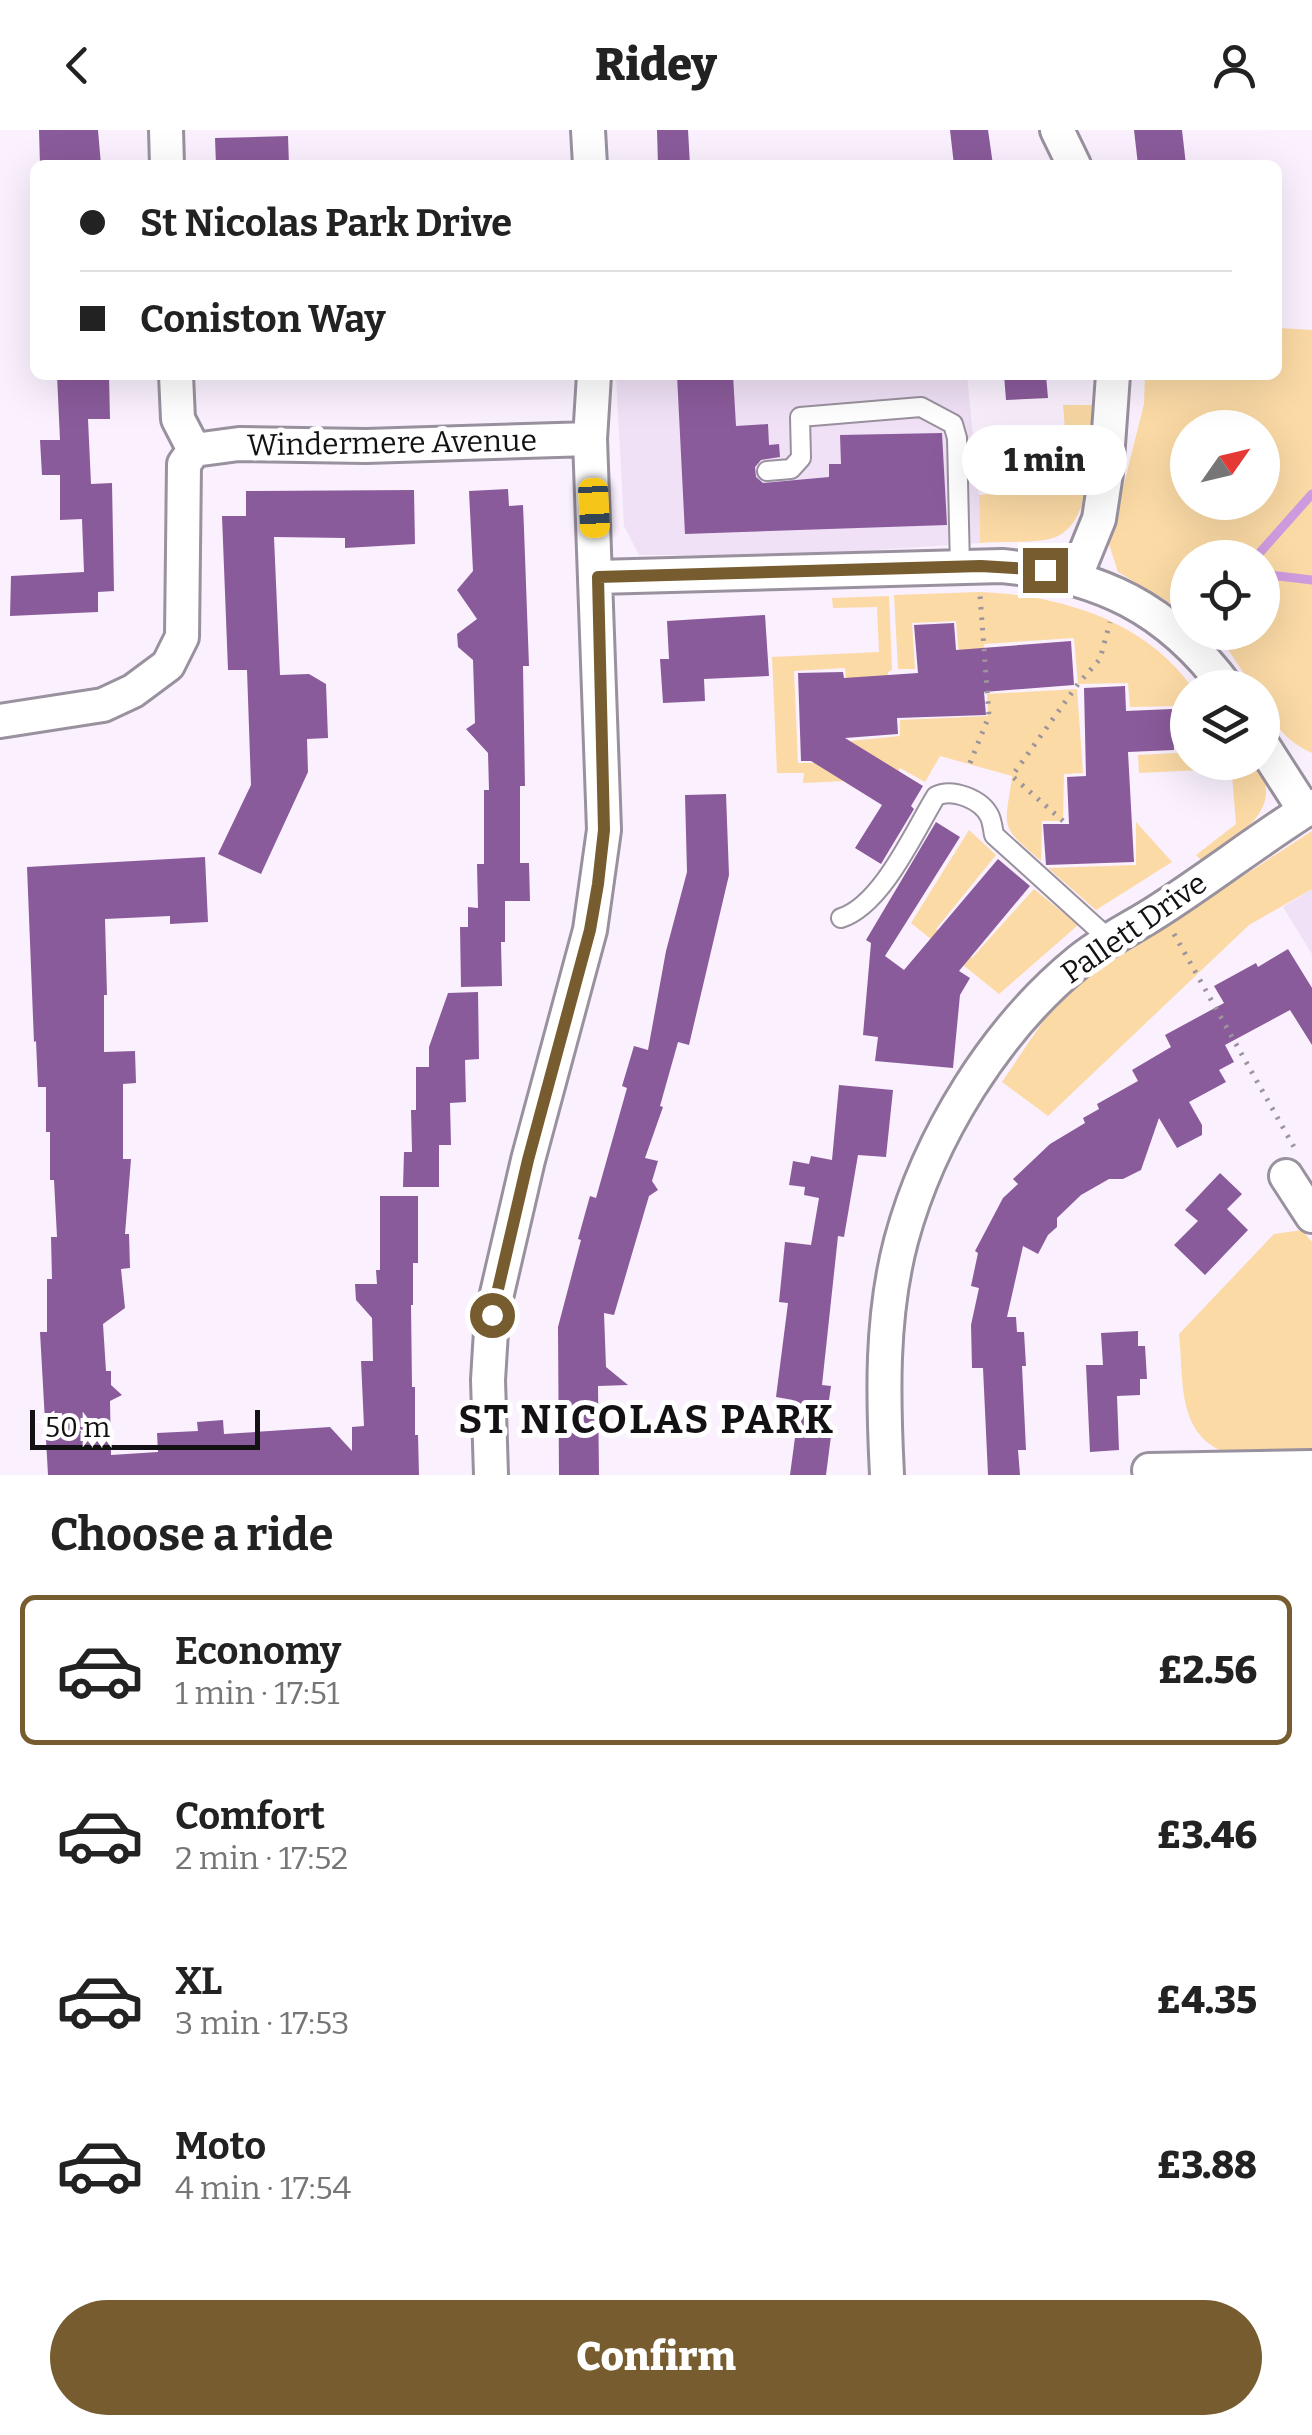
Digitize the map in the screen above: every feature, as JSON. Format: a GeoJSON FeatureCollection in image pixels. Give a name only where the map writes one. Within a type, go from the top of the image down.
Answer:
{"type":"FeatureCollection","features":[{"type":"Feature","properties":{"kind":"street"},"geometry":{"type":"LineString","coordinates":[[166,130],[167,160]]}},
{"type":"Feature","properties":{"kind":"street"},"geometry":{"type":"LineString","coordinates":[[588,130],[590,160]]}},
{"type":"Feature","properties":{"kind":"street"},"geometry":{"type":"LineString","coordinates":[[1057,130],[1072,160]]}},
{"type":"Feature","properties":{"kind":"street"},"geometry":{"type":"LineString","coordinates":[[0,721],[103,705],[133,691],[168,665],[182,637],[184,464],[194,450],[178,419],[176,380]]}},
{"type":"Feature","properties":{"kind":"street"},"geometry":{"type":"LineString","coordinates":[[490,1475],[488,1380],[492,1315],[528,1160],[590,930],[604,830],[598,577],[590,439],[594,380]]}},
{"type":"Feature","properties":{"kind":"street"},"geometry":{"type":"LineString","coordinates":[[1075,578],[1099,519],[1113,380]]}},
{"type":"Feature","properties":{"kind":"street","name":"Windermere Avenue"},"geometry":{"type":"LineString","coordinates":[[194,450],[239,444],[366,446],[590,439]]}},
{"type":"Feature","properties":{"kind":"street"},"geometry":{"type":"LineString","coordinates":[[598,577],[970,579],[1045,570],[1133,602],[1174,626],[1214,670]]}},
{"type":"Feature","properties":{"kind":"street"},"geometry":{"type":"LineString","coordinates":[[1280,769],[1308,808]]}},
{"type":"Feature","properties":{"kind":"street","name":"Pallett Drive"},"geometry":{"type":"LineString","coordinates":[[887,1475],[883,1382],[891,1293],[901,1241],[917,1195],[954,1112],[996,1046],[1080,959],[1160,910],[1308,808]]}},
{"type":"Feature","properties":{"kind":"street"},"geometry":{"type":"LineString","coordinates":[[1286,1176],[1312,1216]]}},
{"type":"Feature","properties":{"kind":"street"},"geometry":{"type":"LineString","coordinates":[[1149,1470],[1312,1467]]}},
{"type":"Feature","properties":{"kind":"lane"},"geometry":{"type":"LineString","coordinates":[[766,471],[791,468],[801,458],[800,417],[921,406],[953,424],[957,438],[970,579]]}},
{"type":"Feature","properties":{"kind":"lane"},"geometry":{"type":"LineString","coordinates":[[841,918],[854,914],[879,889],[936,796],[942,792],[955,793],[980,805],[990,815],[994,835],[1110,940]]}},
{"type":"Feature","properties":{"kind":"path"},"geometry":{"type":"LineString","coordinates":[[970,579],[988,716],[970,763]]}},
{"type":"Feature","properties":{"kind":"path"},"geometry":{"type":"LineString","coordinates":[[1064,821],[1012,776],[1100,659],[1110,620]]}},
{"type":"Feature","properties":{"kind":"path"},"geometry":{"type":"LineString","coordinates":[[1160,910],[1298,1153],[1286,1176]]}},
{"type":"Feature","properties":{"kind":"shaded area"},"geometry":{"type":"Polygon","coordinates":[[[1282,328],[1312,330],[1312,753],[1280,729],[1280,670],[1242,670],[1228,650],[1280,650],[1280,540],[1170,540],[1170,603],[1118,572],[1109,544],[1144,404],[1145,380],[1282,380],[1282,328]]]}},
{"type":"Feature","properties":{"kind":"shaded area"},"geometry":{"type":"Polygon","coordinates":[[[616,380],[968,380],[980,543],[800,555],[639,555],[624,526],[616,380]]]}},
{"type":"Feature","properties":{"kind":"shaded area"},"geometry":{"type":"Polygon","coordinates":[[[1063,405],[1092,405],[1088,477],[1079,513],[1070,526],[1051,539],[980,543],[979,495],[1070,487],[1063,405]]]}},
{"type":"Feature","properties":{"kind":"shaded area"},"geometry":{"type":"Polygon","coordinates":[[[1010,594],[1098,616],[1150,644],[1177,670],[1170,670],[1170,706],[1130,707],[1128,683],[1078,684],[1074,638],[984,644],[985,664],[960,666],[956,621],[912,623],[915,669],[898,669],[894,595],[1010,594]]]}},
{"type":"Feature","properties":{"kind":"shaded area"},"geometry":{"type":"Polygon","coordinates":[[[889,596],[892,670],[888,672],[888,692],[848,694],[845,668],[794,671],[798,763],[843,763],[845,781],[803,783],[804,773],[777,773],[772,657],[879,652],[877,607],[833,608],[832,598],[889,596]]]}},
{"type":"Feature","properties":{"kind":"shaded area"},"geometry":{"type":"Polygon","coordinates":[[[1077,689],[1083,773],[1064,774],[1063,821],[1042,821],[1041,861],[1017,840],[1008,825],[1012,776],[940,756],[925,782],[900,768],[893,778],[850,741],[900,736],[900,720],[988,716],[987,694],[1077,689]]]}},
{"type":"Feature","properties":{"kind":"shaded area"},"geometry":{"type":"Polygon","coordinates":[[[1170,753],[1170,771],[1139,773],[1138,755],[1170,753]]]}},
{"type":"Feature","properties":{"kind":"shaded area"},"geometry":{"type":"Polygon","coordinates":[[[1232,780],[1264,780],[1266,795],[1254,820],[1201,860],[1196,855],[1236,824],[1232,780]]]}},
{"type":"Feature","properties":{"kind":"shaded area"},"geometry":{"type":"Polygon","coordinates":[[[1136,822],[1172,862],[1096,910],[1048,868],[1136,865],[1136,822]]]}},
{"type":"Feature","properties":{"kind":"shaded area"},"geometry":{"type":"Polygon","coordinates":[[[969,830],[996,855],[936,929],[972,958],[1034,889],[1078,925],[999,994],[911,923],[969,830]]]}},
{"type":"Feature","properties":{"kind":"shaded area"},"geometry":{"type":"Polygon","coordinates":[[[1312,831],[1312,889],[1249,925],[1048,1116],[1002,1082],[1048,1014],[1091,975],[1312,831]]]}},
{"type":"Feature","properties":{"kind":"shaded area"},"geometry":{"type":"Polygon","coordinates":[[[1312,889],[1312,954],[1283,907],[1312,889]]]}},
{"type":"Feature","properties":{"kind":"shaded area"},"geometry":{"type":"Polygon","coordinates":[[[1302,1230],[1312,1242],[1312,1450],[1227,1453],[1210,1445],[1191,1420],[1183,1387],[1179,1334],[1274,1234],[1302,1230]]]}},
{"type":"Feature","properties":{"kind":"building"},"geometry":{"type":"Polygon","coordinates":[[[39,130],[98,130],[101,160],[40,160],[39,130]]]}},
{"type":"Feature","properties":{"kind":"building"},"geometry":{"type":"Polygon","coordinates":[[[657,130],[688,130],[690,160],[658,160],[657,130]]]}},
{"type":"Feature","properties":{"kind":"building"},"geometry":{"type":"Polygon","coordinates":[[[950,130],[988,130],[992,160],[953,160],[950,130]]]}},
{"type":"Feature","properties":{"kind":"building"},"geometry":{"type":"Polygon","coordinates":[[[1134,130],[1182,130],[1185,160],[1137,160],[1134,130]]]}},
{"type":"Feature","properties":{"kind":"building"},"geometry":{"type":"Polygon","coordinates":[[[288,136],[289,160],[216,160],[215,138],[288,136]]]}},
{"type":"Feature","properties":{"kind":"building"},"geometry":{"type":"Polygon","coordinates":[[[57,380],[109,380],[110,419],[88,419],[91,484],[112,483],[114,591],[98,592],[98,612],[10,616],[11,576],[84,572],[82,519],[60,520],[60,475],[42,475],[40,440],[60,440],[57,380]]]}},
{"type":"Feature","properties":{"kind":"building"},"geometry":{"type":"Polygon","coordinates":[[[677,380],[733,380],[736,426],[768,424],[769,445],[779,444],[780,457],[761,460],[755,467],[756,477],[763,483],[829,477],[829,464],[841,464],[840,435],[942,433],[947,525],[685,534],[677,380]]]}},
{"type":"Feature","properties":{"kind":"building"},"geometry":{"type":"Polygon","coordinates":[[[1004,380],[1046,380],[1048,398],[1006,400],[1004,380]]]}},
{"type":"Feature","properties":{"kind":"building"},"geometry":{"type":"Polygon","coordinates":[[[508,489],[509,506],[523,505],[529,666],[523,666],[525,786],[520,786],[520,863],[529,863],[530,901],[505,901],[502,986],[461,987],[460,927],[468,927],[468,907],[478,908],[477,864],[484,864],[484,790],[489,790],[488,753],[466,729],[475,723],[473,660],[458,647],[457,634],[477,619],[457,590],[473,571],[469,491],[508,489]]]}},
{"type":"Feature","properties":{"kind":"building"},"geometry":{"type":"Polygon","coordinates":[[[414,490],[415,544],[345,548],[345,538],[274,537],[280,675],[309,674],[326,684],[328,738],[307,739],[308,772],[261,874],[218,854],[251,785],[247,670],[228,670],[222,516],[246,516],[246,491],[414,490]]]}},
{"type":"Feature","properties":{"kind":"building"},"geometry":{"type":"Polygon","coordinates":[[[765,615],[769,676],[704,679],[705,701],[663,703],[660,659],[669,659],[667,621],[765,615]]]}},
{"type":"Feature","properties":{"kind":"building"},"geometry":{"type":"Polygon","coordinates":[[[954,623],[956,650],[1071,641],[1074,685],[984,692],[986,715],[897,718],[898,734],[845,738],[923,786],[881,864],[855,848],[882,805],[811,761],[801,761],[798,673],[843,672],[844,678],[918,673],[914,625],[954,623]]]}},
{"type":"Feature","properties":{"kind":"building"},"geometry":{"type":"Polygon","coordinates":[[[1125,686],[1126,711],[1170,709],[1170,750],[1128,752],[1134,862],[1046,865],[1043,824],[1069,824],[1067,777],[1086,776],[1084,688],[1125,686]]]}},
{"type":"Feature","properties":{"kind":"building"},"geometry":{"type":"Polygon","coordinates":[[[726,794],[729,875],[689,1045],[678,1042],[660,1106],[663,1107],[645,1158],[658,1161],[652,1181],[658,1190],[649,1196],[614,1315],[604,1313],[606,1367],[628,1385],[598,1386],[599,1475],[559,1475],[558,1327],[590,1196],[596,1198],[627,1088],[622,1086],[634,1046],[648,1050],[666,951],[687,872],[685,795],[726,794]]]}},
{"type":"Feature","properties":{"kind":"building"},"geometry":{"type":"Polygon","coordinates":[[[936,822],[960,837],[885,956],[904,970],[998,859],[1030,886],[959,971],[970,978],[960,995],[953,1068],[875,1061],[878,1037],[863,1035],[871,943],[866,940],[936,822]]]}},
{"type":"Feature","properties":{"kind":"building"},"geometry":{"type":"Polygon","coordinates":[[[205,857],[208,922],[170,924],[170,916],[105,919],[104,1052],[135,1051],[136,1083],[123,1084],[123,1159],[131,1159],[125,1234],[129,1234],[130,1268],[121,1269],[125,1308],[103,1324],[106,1371],[111,1371],[111,1385],[122,1395],[110,1401],[111,1455],[158,1452],[157,1433],[198,1431],[197,1422],[223,1420],[224,1434],[330,1427],[352,1451],[352,1427],[364,1426],[361,1361],[373,1361],[372,1318],[356,1300],[355,1284],[377,1284],[380,1196],[418,1196],[418,1263],[413,1263],[411,1305],[419,1475],[48,1475],[40,1332],[47,1332],[51,1237],[57,1237],[54,1180],[50,1180],[50,1132],[46,1132],[46,1087],[38,1087],[34,1042],[27,867],[205,857]]]}},
{"type":"Feature","properties":{"kind":"building"},"geometry":{"type":"Polygon","coordinates":[[[1288,949],[1312,988],[1312,1045],[1290,1010],[1225,1045],[1234,1062],[1219,1070],[1226,1082],[1189,1102],[1202,1125],[1202,1135],[1177,1148],[1159,1118],[1141,1170],[1123,1179],[1109,1179],[1081,1195],[1057,1218],[1057,1227],[1038,1254],[1023,1246],[1007,1317],[1016,1317],[1017,1332],[1024,1332],[1026,1450],[1018,1450],[1020,1475],[988,1475],[983,1368],[972,1368],[971,1325],[979,1288],[971,1286],[978,1253],[975,1251],[1003,1198],[1018,1184],[1013,1179],[1050,1144],[1085,1123],[1083,1118],[1099,1109],[1097,1104],[1138,1081],[1132,1070],[1171,1047],[1165,1035],[1224,1003],[1214,986],[1288,949]]]}},
{"type":"Feature","properties":{"kind":"building"},"geometry":{"type":"Polygon","coordinates":[[[478,992],[479,1059],[465,1060],[466,1102],[450,1103],[451,1145],[439,1145],[439,1187],[403,1187],[404,1152],[412,1152],[416,1067],[429,1067],[429,1047],[448,993],[478,992]]]}},
{"type":"Feature","properties":{"kind":"building"},"geometry":{"type":"Polygon","coordinates":[[[839,1085],[893,1090],[886,1157],[858,1155],[844,1237],[838,1236],[822,1385],[831,1386],[824,1435],[831,1436],[826,1475],[790,1475],[798,1415],[791,1414],[793,1400],[776,1397],[788,1303],[779,1302],[785,1242],[811,1245],[819,1198],[804,1195],[805,1187],[789,1185],[793,1161],[809,1164],[811,1156],[832,1160],[839,1085]]]}},
{"type":"Feature","properties":{"kind":"building"},"geometry":{"type":"Polygon","coordinates":[[[1220,1173],[1242,1194],[1227,1209],[1248,1230],[1205,1275],[1174,1245],[1198,1221],[1185,1210],[1220,1173]]]}},
{"type":"Feature","properties":{"kind":"building"},"geometry":{"type":"Polygon","coordinates":[[[1138,1331],[1138,1346],[1145,1346],[1147,1379],[1140,1379],[1140,1395],[1117,1396],[1119,1450],[1090,1452],[1086,1365],[1103,1365],[1101,1333],[1138,1331]]]}},
{"type":"Feature","properties":{"kind":"waterway"},"geometry":{"type":"LineString","coordinates":[[1271,540],[1312,494]]}},
{"type":"Feature","properties":{"kind":"waterway"},"geometry":{"type":"LineString","coordinates":[[1280,576],[1312,580]]}},
{"type":"Feature","properties":{"kind":"district","name":"ST NICOLAS PARK"},"geometry":{"type":"Point","coordinates":[647,1420]}},
{"type":"Feature","properties":{"kind":"route"},"geometry":{"type":"LineString","coordinates":[[492,1315],[528,1160],[590,930],[598,884],[604,830],[598,577],[981,566],[1045,570]]}}]}
